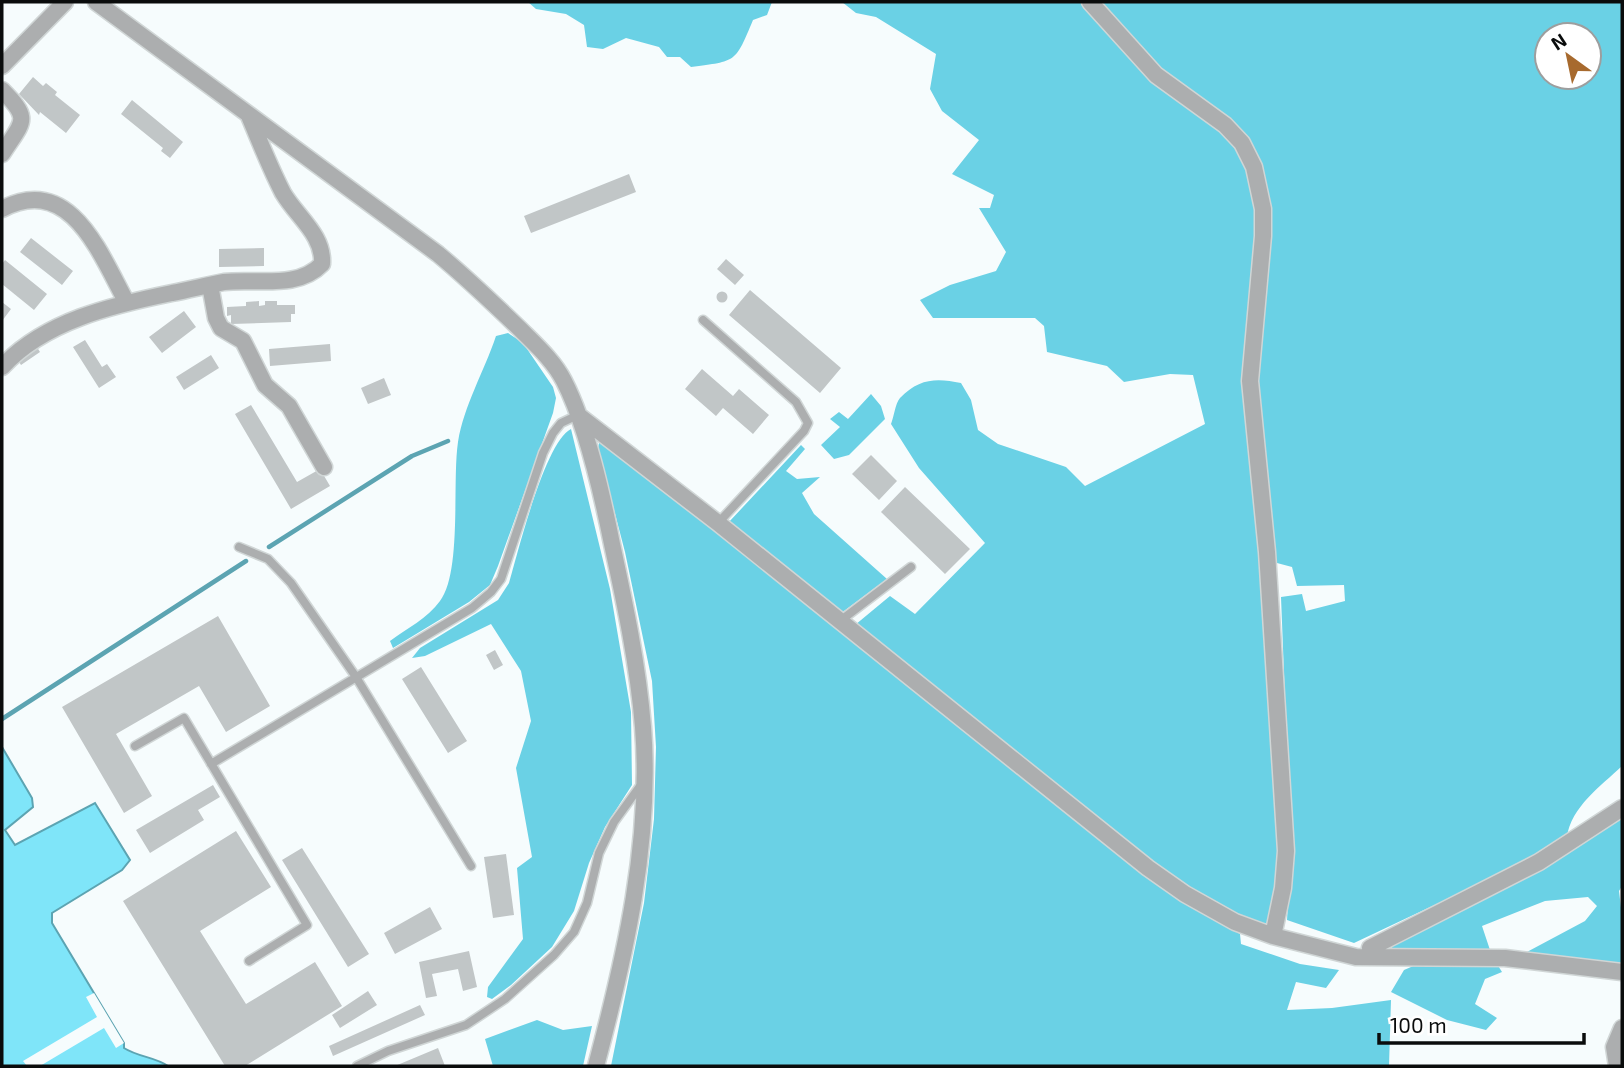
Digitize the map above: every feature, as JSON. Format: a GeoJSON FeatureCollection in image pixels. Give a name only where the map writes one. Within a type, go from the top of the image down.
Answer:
{"type":"FeatureCollection","features":[{"type":"Feature","properties":{"kind":"street"},"geometry":{"type":"LineString","coordinates":[[2,66],[65,2]]}},
{"type":"Feature","properties":{"kind":"street"},"geometry":{"type":"LineString","coordinates":[[96,2],[248,116],[369,202],[477,286],[548,358],[564,380],[578,415],[604,505],[628,617],[643,726],[644,780],[638,863],[619,978],[596,1066]]}},
{"type":"Feature","properties":{"kind":"street"},"geometry":{"type":"LineString","coordinates":[[1090,2],[1156,75],[1226,125],[1242,144],[1254,167],[1263,209],[1250,381],[1267,552],[1286,851],[1283,888],[1273,936]]}},
{"type":"Feature","properties":{"kind":"street"},"geometry":{"type":"LineString","coordinates":[[2,90],[19,108],[23,117],[2,154]]}},
{"type":"Feature","properties":{"kind":"street"},"geometry":{"type":"LineString","coordinates":[[2,367],[14,354],[45,335],[96,310],[224,282],[279,281],[302,278],[314,273],[322,264],[323,254],[317,238],[285,195],[248,116]]}},
{"type":"Feature","properties":{"kind":"street"},"geometry":{"type":"LineString","coordinates":[[2,209],[29,198],[46,200],[66,209],[81,224],[127,303]]}},
{"type":"Feature","properties":{"kind":"street"},"geometry":{"type":"LineString","coordinates":[[210,285],[216,318],[221,328],[243,341],[265,385],[289,406],[324,467]]}},
{"type":"Feature","properties":{"kind":"street"},"geometry":{"type":"LineString","coordinates":[[578,415],[718,523],[1148,868],[1185,894],[1235,922],[1273,936],[1356,957],[1504,958],[1622,972]]}},
{"type":"Feature","properties":{"kind":"street"},"geometry":{"type":"LineString","coordinates":[[1370,948],[1539,862],[1622,808]]}},
{"type":"Feature","properties":{"kind":"street"},"geometry":{"type":"LineString","coordinates":[[1617,1066],[1614,1047],[1622,1028]]}},
{"type":"Feature","properties":{"kind":"lane"},"geometry":{"type":"LineString","coordinates":[[703,320],[796,402],[807,423],[804,431],[718,523]]}},
{"type":"Feature","properties":{"kind":"lane"},"geometry":{"type":"LineString","coordinates":[[211,764],[471,608],[491,592],[501,579],[543,453],[561,423],[578,415]]}},
{"type":"Feature","properties":{"kind":"lane"},"geometry":{"type":"LineString","coordinates":[[239,547],[268,559],[291,583],[356,677],[471,866]]}},
{"type":"Feature","properties":{"kind":"lane"},"geometry":{"type":"LineString","coordinates":[[840,621],[911,568]]}},
{"type":"Feature","properties":{"kind":"lane"},"geometry":{"type":"LineString","coordinates":[[135,746],[184,718],[307,925],[249,961]]}},
{"type":"Feature","properties":{"kind":"lane"},"geometry":{"type":"LineString","coordinates":[[357,1066],[387,1051],[466,1025],[505,999],[554,955],[573,932],[587,903],[599,853],[614,822],[644,780]]}},
{"type":"Feature","properties":{"kind":"shaded area"},"geometry":{"type":"Polygon","coordinates":[[[528,2],[772,2],[767,15],[753,20],[742,45],[732,57],[718,63],[691,67],[680,57],[667,57],[659,47],[626,38],[603,49],[587,47],[584,25],[566,14],[536,9],[528,2]]]}},
{"type":"Feature","properties":{"kind":"shaded area"},"geometry":{"type":"Polygon","coordinates":[[[842,2],[1084,2],[1239,147],[1249,170],[1256,209],[1257,238],[1242,373],[1259,547],[1281,853],[1277,909],[1269,922],[1258,926],[1225,912],[1149,863],[855,625],[890,596],[915,614],[985,543],[919,468],[891,424],[898,401],[907,391],[929,381],[961,383],[971,400],[978,430],[998,444],[1066,467],[1085,486],[1205,424],[1193,375],[1170,374],[1124,382],[1107,366],[1047,352],[1044,326],[1035,318],[933,318],[920,300],[950,285],[996,271],[1006,252],[979,208],[990,208],[994,195],[952,174],[979,140],[942,111],[930,89],[936,54],[876,17],[856,13],[842,2]]]}},
{"type":"Feature","properties":{"kind":"shaded area"},"geometry":{"type":"Polygon","coordinates":[[[1097,2],[1622,2],[1622,766],[1596,789],[1574,816],[1567,837],[1532,859],[1354,943],[1287,920],[1291,853],[1281,597],[1302,594],[1306,611],[1345,601],[1344,585],[1297,586],[1292,567],[1277,563],[1272,550],[1255,378],[1258,167],[1159,72],[1097,2]]]}},
{"type":"Feature","properties":{"kind":"shaded area"},"geometry":{"type":"Polygon","coordinates":[[[508,333],[523,343],[553,387],[556,398],[498,566],[490,585],[469,602],[393,648],[390,641],[429,613],[440,601],[447,587],[454,548],[456,459],[461,428],[496,336],[508,333]]]}},
{"type":"Feature","properties":{"kind":"shaded area"},"geometry":{"type":"Polygon","coordinates":[[[871,394],[881,406],[885,419],[849,455],[834,459],[821,445],[840,427],[830,419],[839,412],[848,419],[871,394]]]}},
{"type":"Feature","properties":{"kind":"shaded area"},"geometry":{"type":"Polygon","coordinates":[[[571,429],[610,589],[631,712],[632,785],[605,827],[589,863],[574,911],[552,947],[492,999],[487,997],[488,987],[523,939],[517,868],[532,857],[516,768],[531,721],[521,671],[491,624],[425,656],[412,658],[420,648],[498,600],[509,583],[542,475],[561,438],[571,429]]]}},
{"type":"Feature","properties":{"kind":"shaded area"},"geometry":{"type":"Polygon","coordinates":[[[603,441],[1167,889],[1240,934],[1241,944],[1300,964],[1339,970],[1326,988],[1296,982],[1287,1010],[1332,1008],[1391,1000],[1389,1066],[611,1066],[644,903],[654,819],[656,747],[652,681],[625,552],[598,448],[603,441]]]}},
{"type":"Feature","properties":{"kind":"shaded area"},"geometry":{"type":"Polygon","coordinates":[[[801,445],[805,449],[786,471],[797,479],[820,477],[802,493],[814,514],[887,579],[840,614],[728,523],[801,445]]]}},
{"type":"Feature","properties":{"kind":"shaded area"},"geometry":{"type":"Polygon","coordinates":[[[2,747],[32,798],[33,807],[5,830],[15,845],[95,803],[130,860],[122,870],[52,913],[52,923],[124,1043],[124,1048],[168,1066],[2,1066],[2,747]]]}},
{"type":"Feature","properties":{"kind":"shaded area"},"geometry":{"type":"Polygon","coordinates":[[[1622,817],[1622,886],[1619,891],[1622,965],[1525,953],[1585,921],[1597,906],[1588,897],[1545,901],[1482,926],[1490,950],[1392,951],[1392,943],[1622,817]]]}},
{"type":"Feature","properties":{"kind":"shaded area"},"geometry":{"type":"Polygon","coordinates":[[[1418,964],[1497,964],[1502,972],[1485,979],[1475,1004],[1497,1018],[1486,1030],[1447,1020],[1391,992],[1404,970],[1418,964]]]}},
{"type":"Feature","properties":{"kind":"shaded area"},"geometry":{"type":"Polygon","coordinates":[[[537,1020],[563,1030],[592,1026],[583,1066],[493,1066],[485,1039],[537,1020]]]}},
{"type":"Feature","properties":{"kind":"pier"},"geometry":{"type":"Polygon","coordinates":[[[94,993],[124,1043],[116,1048],[104,1028],[40,1066],[27,1066],[23,1061],[97,1017],[86,997],[94,993]]]}},
{"type":"Feature","properties":{"kind":"building"},"geometry":{"type":"Polygon","coordinates":[[[33,77],[43,86],[46,83],[57,92],[55,95],[80,115],[66,133],[40,112],[39,115],[19,94],[33,77]]]}},
{"type":"Feature","properties":{"kind":"building"},"geometry":{"type":"Polygon","coordinates":[[[132,100],[183,142],[170,158],[161,151],[163,148],[121,114],[132,100]]]}},
{"type":"Feature","properties":{"kind":"building"},"geometry":{"type":"Polygon","coordinates":[[[629,174],[636,192],[531,233],[524,216],[629,174]]]}},
{"type":"Feature","properties":{"kind":"building"},"geometry":{"type":"Polygon","coordinates":[[[31,238],[73,271],[62,285],[20,252],[31,238]]]}},
{"type":"Feature","properties":{"kind":"building"},"geometry":{"type":"Polygon","coordinates":[[[264,248],[264,266],[219,267],[219,249],[264,248]]]}},
{"type":"Feature","properties":{"kind":"building"},"geometry":{"type":"Polygon","coordinates":[[[726,259],[744,275],[735,285],[717,269],[726,259]]]}},
{"type":"Feature","properties":{"kind":"building"},"geometry":{"type":"Polygon","coordinates":[[[5,260],[47,294],[34,310],[2,284],[2,264],[5,260]]]}},
{"type":"Feature","properties":{"kind":"building"},"geometry":{"type":"Polygon","coordinates":[[[750,290],[841,368],[820,393],[729,315],[750,290]]]}},
{"type":"Feature","properties":{"kind":"building"},"geometry":{"type":"Polygon","coordinates":[[[722,292],[726,293],[726,301],[722,302],[718,301],[717,297],[718,293],[722,292]]]}},
{"type":"Feature","properties":{"kind":"building"},"geometry":{"type":"Polygon","coordinates":[[[259,301],[259,306],[265,305],[265,301],[277,301],[277,305],[295,305],[291,322],[231,324],[227,307],[246,306],[246,302],[259,301]]]}},
{"type":"Feature","properties":{"kind":"building"},"geometry":{"type":"Polygon","coordinates":[[[2,302],[11,309],[2,321],[2,302]]]}},
{"type":"Feature","properties":{"kind":"building"},"geometry":{"type":"Polygon","coordinates":[[[184,311],[196,327],[162,353],[149,337],[184,311]]]}},
{"type":"Feature","properties":{"kind":"building"},"geometry":{"type":"Polygon","coordinates":[[[85,340],[102,367],[107,364],[116,377],[99,388],[73,347],[85,340]]]}},
{"type":"Feature","properties":{"kind":"building"},"geometry":{"type":"Polygon","coordinates":[[[35,344],[40,352],[21,365],[16,357],[35,344]]]}},
{"type":"Feature","properties":{"kind":"building"},"geometry":{"type":"Polygon","coordinates":[[[330,344],[331,361],[270,366],[269,349],[330,344]]]}},
{"type":"Feature","properties":{"kind":"building"},"geometry":{"type":"Polygon","coordinates":[[[211,355],[219,368],[184,390],[176,377],[211,355]]]}},
{"type":"Feature","properties":{"kind":"building"},"geometry":{"type":"Polygon","coordinates":[[[702,369],[733,396],[739,389],[769,415],[753,434],[723,408],[716,416],[685,389],[702,369]]]}},
{"type":"Feature","properties":{"kind":"building"},"geometry":{"type":"Polygon","coordinates":[[[384,378],[391,395],[368,404],[361,388],[384,378]]]}},
{"type":"Feature","properties":{"kind":"building"},"geometry":{"type":"Polygon","coordinates":[[[251,405],[297,482],[320,469],[330,486],[291,509],[235,414],[251,405]]]}},
{"type":"Feature","properties":{"kind":"building"},"geometry":{"type":"Polygon","coordinates":[[[871,455],[897,481],[879,500],[852,474],[871,455]]]}},
{"type":"Feature","properties":{"kind":"building"},"geometry":{"type":"Polygon","coordinates":[[[905,487],[970,549],[945,574],[881,512],[905,487]]]}},
{"type":"Feature","properties":{"kind":"building"},"geometry":{"type":"Polygon","coordinates":[[[218,616],[270,706],[226,732],[199,686],[116,734],[152,796],[124,813],[62,707],[218,616]]]}},
{"type":"Feature","properties":{"kind":"building"},"geometry":{"type":"Polygon","coordinates":[[[495,650],[503,665],[494,670],[486,655],[495,650]]]}},
{"type":"Feature","properties":{"kind":"building"},"geometry":{"type":"Polygon","coordinates":[[[421,667],[467,741],[448,753],[402,679],[421,667]]]}},
{"type":"Feature","properties":{"kind":"building"},"geometry":{"type":"Polygon","coordinates":[[[213,785],[220,797],[198,810],[204,820],[150,853],[136,830],[213,785]]]}},
{"type":"Feature","properties":{"kind":"building"},"geometry":{"type":"Polygon","coordinates":[[[236,831],[271,887],[200,931],[246,1004],[315,962],[342,1006],[245,1066],[225,1066],[123,901],[236,831]]]}},
{"type":"Feature","properties":{"kind":"building"},"geometry":{"type":"Polygon","coordinates":[[[302,848],[369,954],[348,967],[282,860],[302,848]]]}},
{"type":"Feature","properties":{"kind":"building"},"geometry":{"type":"Polygon","coordinates":[[[506,854],[514,915],[493,918],[484,857],[506,854]]]}},
{"type":"Feature","properties":{"kind":"building"},"geometry":{"type":"Polygon","coordinates":[[[430,907],[442,929],[395,954],[384,933],[430,907]]]}},
{"type":"Feature","properties":{"kind":"building"},"geometry":{"type":"Polygon","coordinates":[[[469,951],[477,987],[463,991],[458,969],[432,974],[437,996],[426,998],[419,962],[469,951]]]}},
{"type":"Feature","properties":{"kind":"building"},"geometry":{"type":"Polygon","coordinates":[[[368,991],[377,1005],[340,1028],[332,1015],[368,991]]]}},
{"type":"Feature","properties":{"kind":"building"},"geometry":{"type":"Polygon","coordinates":[[[420,1005],[425,1015],[333,1056],[329,1046],[420,1005]]]}},
{"type":"Feature","properties":{"kind":"building"},"geometry":{"type":"Polygon","coordinates":[[[438,1048],[445,1066],[395,1066],[438,1048]]]}},
{"type":"Feature","properties":{"kind":"waterway"},"geometry":{"type":"LineString","coordinates":[[269,547],[412,456],[448,441]]}},
{"type":"Feature","properties":{"kind":"waterway"},"geometry":{"type":"LineString","coordinates":[[2,719],[246,561]]}}]}
